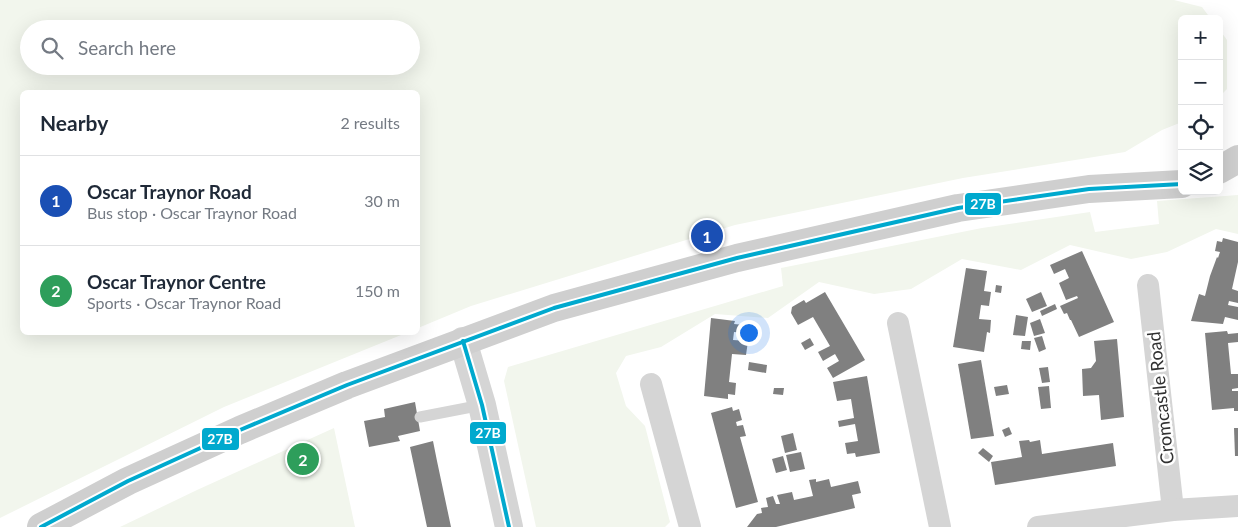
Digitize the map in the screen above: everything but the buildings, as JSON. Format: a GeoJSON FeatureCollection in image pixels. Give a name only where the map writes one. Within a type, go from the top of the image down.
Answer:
{"type":"FeatureCollection","features":[{"type":"Feature","properties":{"kind":"main road"},"geometry":{"type":"LineString","coordinates":[[1223,168],[1238,159]]}},
{"type":"Feature","properties":{"kind":"main road"},"geometry":{"type":"LineString","coordinates":[[1223,181],[1238,180]]}},
{"type":"Feature","properties":{"kind":"main road"},"geometry":{"type":"LineString","coordinates":[[41,527],[128,481],[240,430],[346,385],[554,308],[737,258],[958,208],[1089,189],[1178,184]]}},
{"type":"Feature","properties":{"kind":"street","name":"Cromcastle Road"},"geometry":{"type":"LineString","coordinates":[[1148,285],[1173,510]]}},
{"type":"Feature","properties":{"kind":"street"},"geometry":{"type":"LineString","coordinates":[[898,323],[940,527]]}},
{"type":"Feature","properties":{"kind":"street"},"geometry":{"type":"LineString","coordinates":[[463,341],[482,405],[509,527]]}},
{"type":"Feature","properties":{"kind":"street"},"geometry":{"type":"LineString","coordinates":[[651,384],[690,527]]}},
{"type":"Feature","properties":{"kind":"street"},"geometry":{"type":"LineString","coordinates":[[1048,526],[1173,510],[1238,506]]}},
{"type":"Feature","properties":{"kind":"lane"},"geometry":{"type":"LineString","coordinates":[[420,417],[482,405]]}},
{"type":"Feature","properties":{"kind":"shaded area"},"geometry":{"type":"Polygon","coordinates":[[[0,0],[1174,0],[1202,7],[1208,15],[1178,15],[1178,124],[1162,130],[1125,152],[963,178],[735,225],[471,306],[420,327],[420,90],[20,90],[20,335],[401,335],[224,407],[0,518],[0,0]]]}},
{"type":"Feature","properties":{"kind":"shaded area"},"geometry":{"type":"Polygon","coordinates":[[[1223,34],[1227,40],[1227,89],[1223,93],[1223,34]]]}},
{"type":"Feature","properties":{"kind":"shaded area"},"geometry":{"type":"Polygon","coordinates":[[[1238,195],[1238,234],[1216,229],[1167,252],[1131,259],[1070,245],[1021,270],[962,259],[911,289],[874,294],[819,282],[768,318],[715,314],[661,347],[626,356],[616,373],[626,406],[645,426],[670,522],[665,527],[536,527],[504,381],[508,367],[783,286],[781,268],[982,228],[1090,212],[1095,232],[1159,224],[1157,201],[1238,195]]]}},
{"type":"Feature","properties":{"kind":"shaded area"},"geometry":{"type":"Polygon","coordinates":[[[334,428],[355,527],[120,527],[197,490],[334,428]]]}},
{"type":"Feature","properties":{"kind":"transit line","name":"27B"},"geometry":{"type":"LineString","coordinates":[[41,527],[128,481],[240,430],[347,385],[554,308],[737,258],[958,208],[1089,189],[1178,184]]}},
{"type":"Feature","properties":{"kind":"transit line","name":"27B"},"geometry":{"type":"LineString","coordinates":[[463,341],[482,405],[509,527]]}},
{"type":"Feature","properties":{"kind":"place","name":"Oscar Traynor Road"},"geometry":{"type":"Point","coordinates":[707,236]}},
{"type":"Feature","properties":{"kind":"place","name":"Oscar Traynor Centre"},"geometry":{"type":"Point","coordinates":[303,459]}}]}
